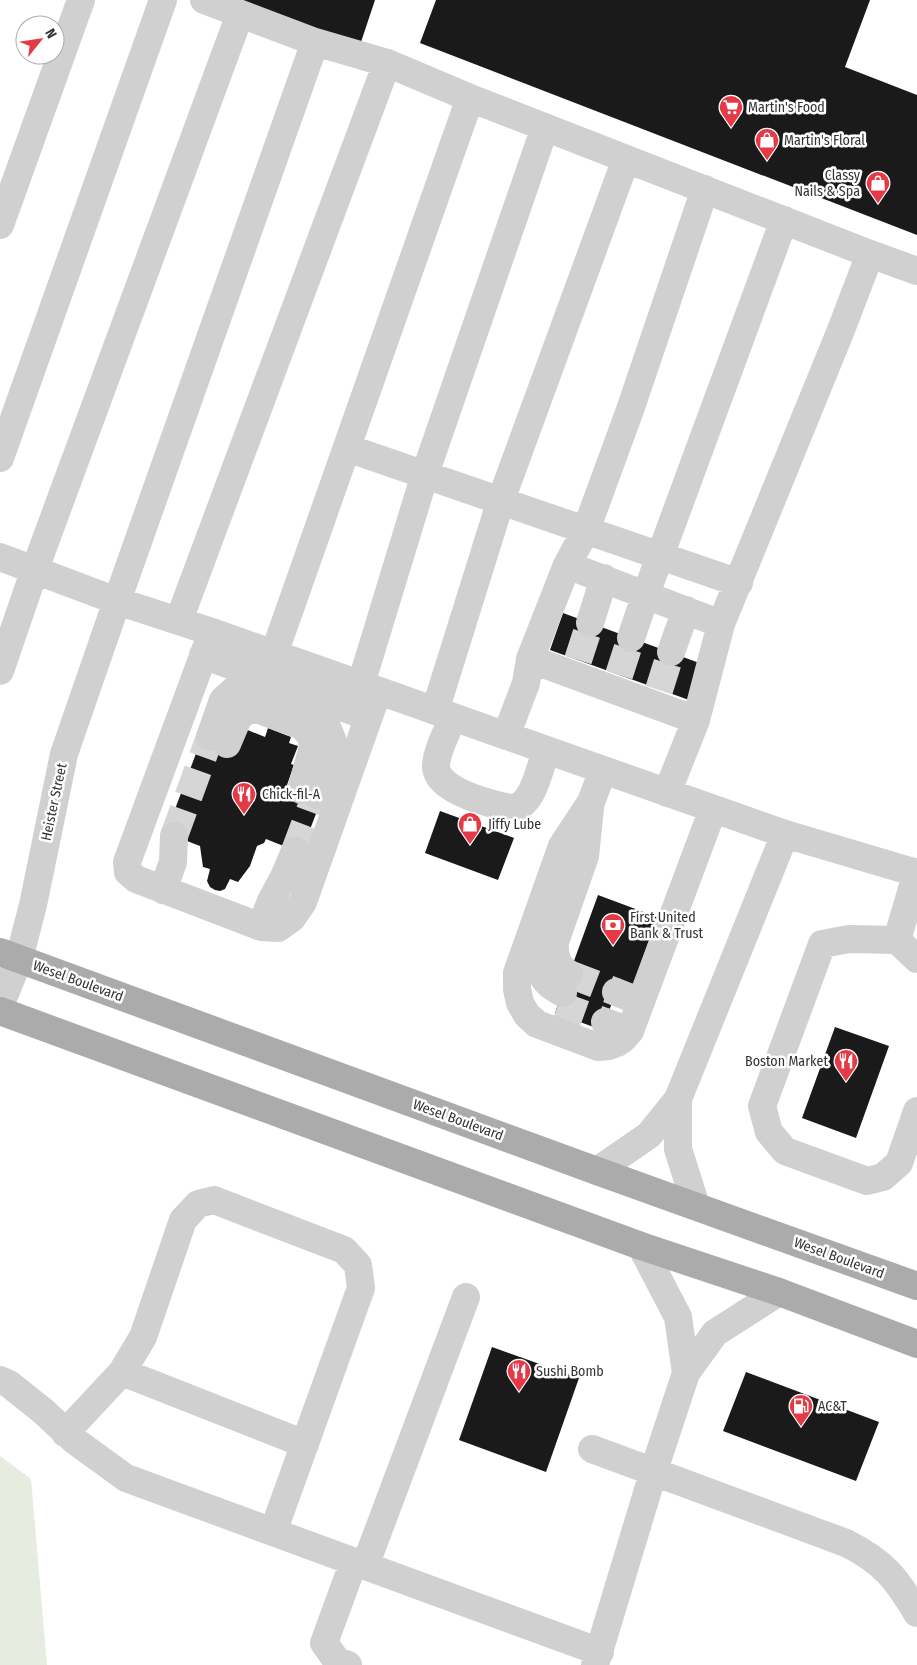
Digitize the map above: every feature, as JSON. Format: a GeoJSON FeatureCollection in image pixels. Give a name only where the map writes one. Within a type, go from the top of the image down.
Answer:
{"type":"FeatureCollection","features":[{"type":"Feature","properties":{"kind":"main road","name":"Wesel Boulevard"},"geometry":{"type":"LineString","coordinates":[[9,956],[917,1286]]}},
{"type":"Feature","properties":{"kind":"main road"},"geometry":{"type":"LineString","coordinates":[[0,1011],[641,1246],[779,1292],[917,1344]]}},
{"type":"Feature","properties":{"kind":"lane"},"geometry":{"type":"LineString","coordinates":[[0,225],[81,0]]}},
{"type":"Feature","properties":{"kind":"lane"},"geometry":{"type":"LineString","coordinates":[[0,458],[163,0]]}},
{"type":"Feature","properties":{"kind":"lane"},"geometry":{"type":"LineString","coordinates":[[204,0],[315,42],[387,63],[470,98],[917,271]]}},
{"type":"Feature","properties":{"kind":"lane"},"geometry":{"type":"LineString","coordinates":[[0,671],[34,569],[240,14]]}},
{"type":"Feature","properties":{"kind":"lane","name":"Heister Street"},"geometry":{"type":"LineString","coordinates":[[0,1006],[9,956],[32,905],[64,754],[315,42]]}},
{"type":"Feature","properties":{"kind":"lane"},"geometry":{"type":"LineString","coordinates":[[178,620],[387,63]]}},
{"type":"Feature","properties":{"kind":"lane"},"geometry":{"type":"LineString","coordinates":[[274,654],[470,98]]}},
{"type":"Feature","properties":{"kind":"lane"},"geometry":{"type":"LineString","coordinates":[[207,644],[127,862],[128,872],[136,879],[261,928],[278,928],[292,918],[303,902],[368,716],[370,688],[425,474],[545,127]]}},
{"type":"Feature","properties":{"kind":"lane"},"geometry":{"type":"LineString","coordinates":[[546,750],[536,784],[525,803],[516,809],[468,795],[444,783],[436,768],[444,714],[501,500],[626,159]]}},
{"type":"Feature","properties":{"kind":"lane"},"geometry":{"type":"LineString","coordinates":[[506,736],[526,683],[530,659],[567,565],[586,530],[630,410],[705,189]]}},
{"type":"Feature","properties":{"kind":"lane"},"geometry":{"type":"LineString","coordinates":[[631,638],[784,220]]}},
{"type":"Feature","properties":{"kind":"lane"},"geometry":{"type":"LineString","coordinates":[[667,793],[696,720],[722,624],[870,254]]}},
{"type":"Feature","properties":{"kind":"lane"},"geometry":{"type":"LineString","coordinates":[[347,448],[739,582]]}},
{"type":"Feature","properties":{"kind":"lane"},"geometry":{"type":"LineString","coordinates":[[0,557],[178,620],[207,644],[368,716]]}},
{"type":"Feature","properties":{"kind":"lane"},"geometry":{"type":"LineString","coordinates":[[567,565],[722,624]]}},
{"type":"Feature","properties":{"kind":"lane"},"geometry":{"type":"LineString","coordinates":[[590,623],[604,578]]}},
{"type":"Feature","properties":{"kind":"lane"},"geometry":{"type":"LineString","coordinates":[[670,652],[686,610]]}},
{"type":"Feature","properties":{"kind":"lane"},"geometry":{"type":"LineString","coordinates":[[207,644],[274,654],[785,834],[917,873],[897,940]]}},
{"type":"Feature","properties":{"kind":"lane"},"geometry":{"type":"LineString","coordinates":[[530,659],[575,668],[656,697],[696,720]]}},
{"type":"Feature","properties":{"kind":"lane"},"geometry":{"type":"LineString","coordinates":[[219,741],[223,700],[234,690],[245,688],[314,712],[325,722],[332,738],[334,754],[308,793]]}},
{"type":"Feature","properties":{"kind":"lane"},"geometry":{"type":"LineString","coordinates":[[591,802],[585,856],[555,942],[554,952],[560,966],[563,991],[549,984],[543,975],[539,964],[539,952],[591,802],[603,770]]}},
{"type":"Feature","properties":{"kind":"lane"},"geometry":{"type":"LineString","coordinates":[[591,802],[562,846],[517,973],[517,989],[520,1003],[527,1015],[537,1024],[598,1047],[617,1043],[624,1038],[623,1013],[713,809]]}},
{"type":"Feature","properties":{"kind":"lane"},"geometry":{"type":"LineString","coordinates":[[597,1171],[649,1135],[678,1099],[785,834]]}},
{"type":"Feature","properties":{"kind":"lane"},"geometry":{"type":"LineString","coordinates":[[163,890],[180,847]]}},
{"type":"Feature","properties":{"kind":"lane"},"geometry":{"type":"LineString","coordinates":[[261,928],[271,901],[274,873],[288,848]]}},
{"type":"Feature","properties":{"kind":"lane"},"geometry":{"type":"LineString","coordinates":[[917,960],[897,940],[849,939],[822,944],[762,1106],[769,1132],[785,1151],[867,1181],[883,1177],[899,1163],[917,1111]]}},
{"type":"Feature","properties":{"kind":"lane"},"geometry":{"type":"LineString","coordinates":[[678,1099],[678,1149],[696,1206]]}},
{"type":"Feature","properties":{"kind":"lane"},"geometry":{"type":"LineString","coordinates":[[65,1433],[122,1372],[143,1337],[183,1220],[198,1204],[214,1200],[344,1250],[358,1265],[361,1288],[274,1532]]}},
{"type":"Feature","properties":{"kind":"lane"},"geometry":{"type":"LineString","coordinates":[[641,1246],[678,1316],[686,1373]]}},
{"type":"Feature","properties":{"kind":"lane"},"geometry":{"type":"LineString","coordinates":[[0,1380],[9,1384],[43,1411],[65,1433],[126,1478],[360,1563],[598,1658],[654,1470],[686,1373],[715,1333],[779,1292]]}},
{"type":"Feature","properties":{"kind":"lane"},"geometry":{"type":"LineString","coordinates":[[348,1665],[337,1661],[324,1643],[360,1563],[466,1297]]}},
{"type":"Feature","properties":{"kind":"lane"},"geometry":{"type":"LineString","coordinates":[[122,1372],[305,1444]]}},
{"type":"Feature","properties":{"kind":"lane"},"geometry":{"type":"LineString","coordinates":[[592,1449],[654,1470],[846,1543],[864,1552],[885,1567],[902,1589],[917,1614]]}},
{"type":"Feature","properties":{"kind":"shaded area"},"geometry":{"type":"Polygon","coordinates":[[[0,1456],[31,1479],[47,1665],[0,1665],[0,1456]]]}},
{"type":"Feature","properties":{"kind":"building"},"geometry":{"type":"Polygon","coordinates":[[[233,0],[375,0],[360,45],[233,0]]]}},
{"type":"Feature","properties":{"kind":"building","name":"Martin's Food"},"geometry":{"type":"Polygon","coordinates":[[[436,0],[870,0],[845,67],[917,95],[917,235],[420,43],[436,0]]]}},
{"type":"Feature","properties":{"kind":"building"},"geometry":{"type":"Polygon","coordinates":[[[563,613],[702,664],[689,700],[550,650],[563,613]]]}},
{"type":"Feature","properties":{"kind":"building","name":"Chick-fil-A"},"geometry":{"type":"Polygon","coordinates":[[[268,728],[291,737],[289,743],[298,746],[291,764],[294,765],[287,785],[322,798],[301,853],[266,839],[264,843],[257,846],[250,866],[238,882],[230,879],[225,889],[215,890],[210,887],[207,881],[210,869],[203,867],[200,846],[166,833],[203,735],[245,729],[265,737],[268,728]]]}},
{"type":"Feature","properties":{"kind":"building","name":"Jiffy Lube"},"geometry":{"type":"Polygon","coordinates":[[[440,811],[514,838],[498,880],[425,853],[440,811]]]}},
{"type":"Feature","properties":{"kind":"building","name":"First United Bank & Trust"},"geometry":{"type":"Polygon","coordinates":[[[598,895],[657,917],[632,989],[619,984],[602,1030],[555,1013],[598,895]]]}},
{"type":"Feature","properties":{"kind":"building","name":"Boston Market"},"geometry":{"type":"Polygon","coordinates":[[[835,1027],[889,1046],[856,1138],[802,1118],[835,1027]]]}},
{"type":"Feature","properties":{"kind":"building"},"geometry":{"type":"Polygon","coordinates":[[[492,1347],[579,1378],[546,1472],[459,1440],[492,1347]]]}},
{"type":"Feature","properties":{"kind":"building","name":"AC&T"},"geometry":{"type":"Polygon","coordinates":[[[746,1372],[879,1422],[856,1481],[723,1431],[746,1372]]]}},
{"type":"Feature","properties":{"kind":"tunnel"},"geometry":{"type":"LineString","coordinates":[[578,660],[590,623]]}},
{"type":"Feature","properties":{"kind":"tunnel"},"geometry":{"type":"LineString","coordinates":[[619,675],[631,638]]}},
{"type":"Feature","properties":{"kind":"tunnel"},"geometry":{"type":"LineString","coordinates":[[659,690],[671,652]]}},
{"type":"Feature","properties":{"kind":"tunnel"},"geometry":{"type":"LineString","coordinates":[[174,836],[210,737]]}},
{"type":"Feature","properties":{"kind":"tunnel"},"geometry":{"type":"LineString","coordinates":[[295,851],[316,795]]}},
{"type":"Feature","properties":{"kind":"tunnel"},"geometry":{"type":"LineString","coordinates":[[569,974],[616,992]]}},
{"type":"Feature","properties":{"kind":"tunnel"},"geometry":{"type":"LineString","coordinates":[[558,1005],[605,1022]]}},
{"type":"Feature","properties":{"kind":"place","name":"Martin's Food"},"geometry":{"type":"Point","coordinates":[731,128]}},
{"type":"Feature","properties":{"kind":"place","name":"Martin's Floral"},"geometry":{"type":"Point","coordinates":[767,161]}},
{"type":"Feature","properties":{"kind":"place","name":"Classy Nails & Spa"},"geometry":{"type":"Point","coordinates":[878,204]}},
{"type":"Feature","properties":{"kind":"place","name":"Chick-fil-A"},"geometry":{"type":"Point","coordinates":[244,815]}},
{"type":"Feature","properties":{"kind":"place","name":"Jiffy Lube"},"geometry":{"type":"Point","coordinates":[470,845]}},
{"type":"Feature","properties":{"kind":"place","name":"First United Bank & Trust"},"geometry":{"type":"Point","coordinates":[613,946]}},
{"type":"Feature","properties":{"kind":"place","name":"Boston Market"},"geometry":{"type":"Point","coordinates":[846,1082]}},
{"type":"Feature","properties":{"kind":"place","name":"Sushi Bomb"},"geometry":{"type":"Point","coordinates":[519,1392]}},
{"type":"Feature","properties":{"kind":"place","name":"AC&T"},"geometry":{"type":"Point","coordinates":[801,1427]}}]}
